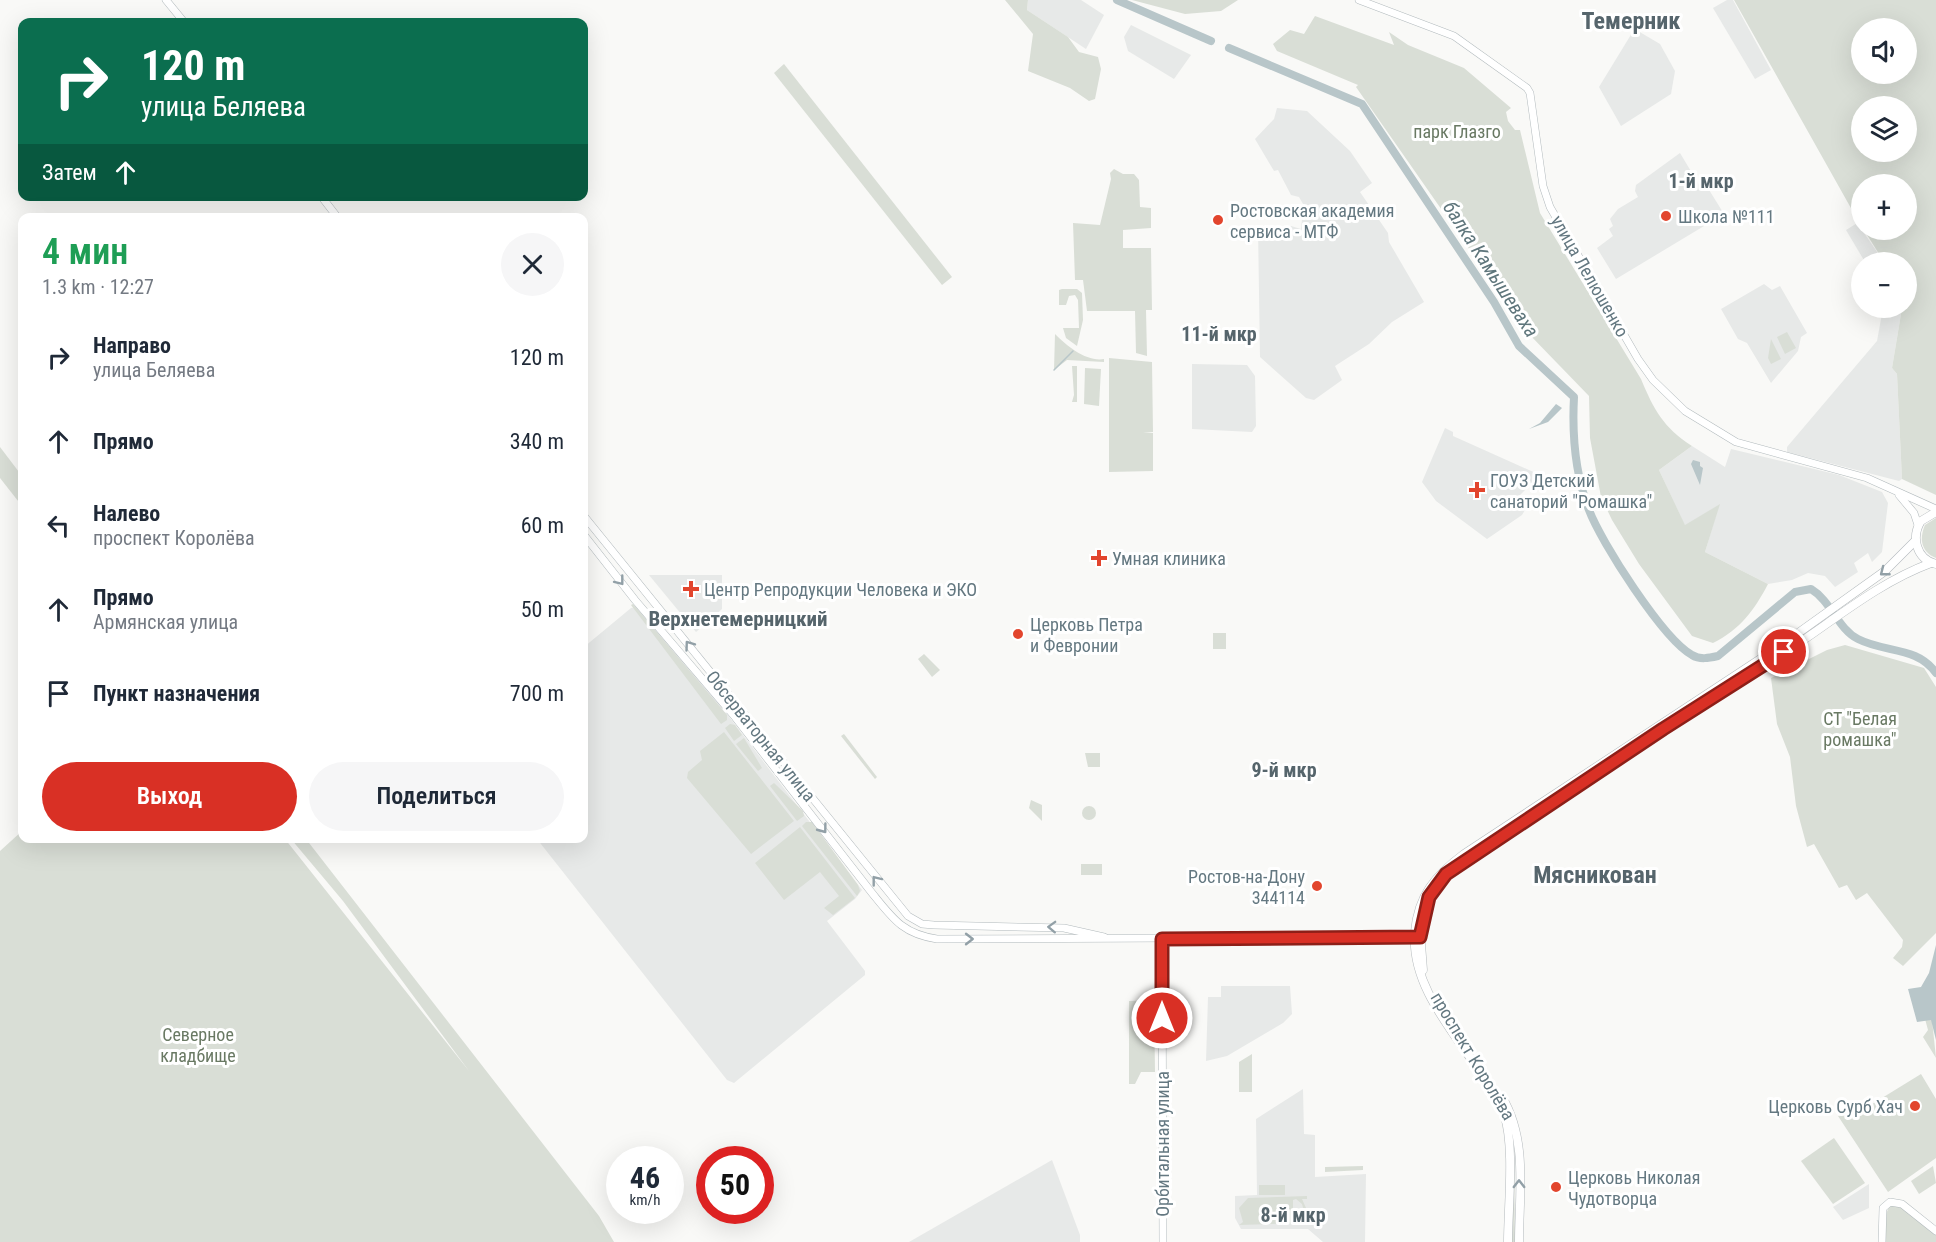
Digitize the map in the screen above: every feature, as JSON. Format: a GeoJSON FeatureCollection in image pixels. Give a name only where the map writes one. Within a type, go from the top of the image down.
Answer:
{"type":"FeatureCollection","features":[{"type":"Feature","properties":{"kind":"main road"},"geometry":{"type":"LineString","coordinates":[[166,0],[181,18]]}},
{"type":"Feature","properties":{"kind":"main road","name":"улица Лелюшенко"},"geometry":{"type":"LineString","coordinates":[[1359,0],[1454,36],[1527,88],[1530,93],[1543,186],[1550,207],[1638,359],[1670,399],[1685,411],[1736,442],[1775,455],[1846,471],[1936,510]]}},
{"type":"Feature","properties":{"kind":"main road"},"geometry":{"type":"LineString","coordinates":[[325,201],[334,213]]}},
{"type":"Feature","properties":{"kind":"main road"},"geometry":{"type":"LineString","coordinates":[[1895,491],[1914,513],[1918,525],[1915,541],[1920,554],[1933,564]]}},
{"type":"Feature","properties":{"kind":"main road"},"geometry":{"type":"LineString","coordinates":[[1918,525],[1936,510]]}},
{"type":"Feature","properties":{"kind":"main road","name":"Обсерваторная улица"},"geometry":{"type":"LineString","coordinates":[[588,521],[676,627],[753,729],[891,898],[913,920],[934,925],[1022,926],[1083,930],[1109,939]]}},
{"type":"Feature","properties":{"kind":"main road","name":"Обсерваторная улица"},"geometry":{"type":"LineString","coordinates":[[588,537],[598,533]]}},
{"type":"Feature","properties":{"kind":"main road","name":"Обсерваторная улица"},"geometry":{"type":"LineString","coordinates":[[588,541],[665,637],[735,717],[893,918],[908,932],[937,939],[1417,937]]}},
{"type":"Feature","properties":{"kind":"main road"},"geometry":{"type":"LineString","coordinates":[[1423,907],[1436,878],[1464,854],[1848,598],[1894,564],[1915,541]]}},
{"type":"Feature","properties":{"kind":"main road"},"geometry":{"type":"LineString","coordinates":[[1423,907],[1446,874],[1467,858],[1822,628],[1890,580],[1933,564]]}},
{"type":"Feature","properties":{"kind":"main road"},"geometry":{"type":"LineString","coordinates":[[665,637],[672,634],[676,627]]}},
{"type":"Feature","properties":{"kind":"main road"},"geometry":{"type":"LineString","coordinates":[[834,844],[840,841],[848,844]]}},
{"type":"Feature","properties":{"kind":"main road","name":"проспект Королёва"},"geometry":{"type":"LineString","coordinates":[[1423,907],[1417,937],[1416,959],[1423,982],[1501,1106],[1505,1117],[1508,1143],[1508,1242]]}},
{"type":"Feature","properties":{"kind":"main road"},"geometry":{"type":"LineString","coordinates":[[1014,939],[1021,934],[1022,926]]}},
{"type":"Feature","properties":{"kind":"main road","name":"проспект Королёва"},"geometry":{"type":"LineString","coordinates":[[1417,937],[1427,980],[1509,1109],[1519,1142],[1519,1242]]}},
{"type":"Feature","properties":{"kind":"main road","name":"Орбитальная улица"},"geometry":{"type":"LineString","coordinates":[[1162,939],[1163,1242]]}},
{"type":"Feature","properties":{"kind":"main road"},"geometry":{"type":"LineString","coordinates":[[1508,1143],[1519,1142]]}},
{"type":"Feature","properties":{"kind":"main road"},"geometry":{"type":"LineString","coordinates":[[1882,1242],[1883,1208],[1893,1201],[1902,1204],[1936,1231]]}},
{"type":"Feature","properties":{"kind":"shaded area"},"geometry":{"type":"Polygon","coordinates":[[[1028,0],[1081,0],[1104,15],[1086,49],[1027,10],[1028,0]]]}},
{"type":"Feature","properties":{"kind":"shaded area"},"geometry":{"type":"Polygon","coordinates":[[[1727,0],[1733,0],[1771,70],[1755,79],[1713,8],[1727,0]]]}},
{"type":"Feature","properties":{"kind":"shaded area"},"geometry":{"type":"Polygon","coordinates":[[[1131,25],[1191,55],[1174,79],[1128,51],[1124,37],[1131,25]]]}},
{"type":"Feature","properties":{"kind":"shaded area"},"geometry":{"type":"Polygon","coordinates":[[[1638,31],[1660,44],[1675,71],[1671,94],[1621,126],[1599,87],[1632,33],[1638,31]]]}},
{"type":"Feature","properties":{"kind":"shaded area"},"geometry":{"type":"Polygon","coordinates":[[[1277,108],[1307,111],[1350,151],[1372,183],[1360,192],[1388,233],[1389,242],[1424,302],[1392,322],[1369,344],[1335,366],[1342,380],[1314,400],[1306,398],[1260,357],[1258,227],[1291,226],[1301,229],[1302,219],[1299,213],[1306,209],[1299,197],[1291,195],[1278,170],[1274,171],[1255,139],[1274,119],[1277,108]]]}},
{"type":"Feature","properties":{"kind":"shaded area","name":"Школа №111"},"geometry":{"type":"Polygon","coordinates":[[[1680,153],[1701,188],[1706,185],[1724,214],[1616,279],[1597,248],[1613,236],[1609,229],[1613,226],[1610,219],[1618,209],[1638,197],[1635,191],[1636,185],[1680,153]]]}},
{"type":"Feature","properties":{"kind":"shaded area"},"geometry":{"type":"Polygon","coordinates":[[[1851,227],[1851,238],[1846,230],[1851,227]]]}},
{"type":"Feature","properties":{"kind":"shaded area"},"geometry":{"type":"Polygon","coordinates":[[[1852,240],[1869,240],[1877,252],[1859,252],[1852,240]]]}},
{"type":"Feature","properties":{"kind":"shaded area"},"geometry":{"type":"Polygon","coordinates":[[[1764,284],[1772,290],[1780,286],[1807,333],[1801,337],[1798,351],[1771,383],[1747,343],[1738,339],[1721,309],[1764,284]]]}},
{"type":"Feature","properties":{"kind":"shaded area"},"geometry":{"type":"Polygon","coordinates":[[[1881,318],[1900,318],[1892,368],[1897,374],[1902,479],[1899,481],[1787,452],[1787,447],[1877,341],[1881,318]]]}},
{"type":"Feature","properties":{"kind":"shaded area"},"geometry":{"type":"Polygon","coordinates":[[[1192,364],[1247,365],[1255,376],[1256,426],[1252,432],[1192,429],[1192,364]]]}},
{"type":"Feature","properties":{"kind":"shaded area"},"geometry":{"type":"Polygon","coordinates":[[[1556,404],[1562,408],[1548,422],[1529,429],[1540,423],[1556,404]]]}},
{"type":"Feature","properties":{"kind":"shaded area","name":"ГОУЗ Детский санаторий \"Ромашка\""},"geometry":{"type":"Polygon","coordinates":[[[1445,428],[1453,432],[1453,436],[1540,475],[1517,498],[1525,510],[1522,515],[1487,539],[1436,501],[1422,482],[1445,428]]]}},
{"type":"Feature","properties":{"kind":"shaded area"},"geometry":{"type":"Polygon","coordinates":[[[1692,446],[1725,467],[1731,449],[1839,475],[1882,492],[1888,503],[1882,552],[1872,562],[1868,553],[1854,563],[1858,572],[1835,587],[1825,576],[1808,573],[1792,580],[1768,584],[1705,552],[1719,505],[1685,526],[1659,470],[1692,446]]]}},
{"type":"Feature","properties":{"kind":"shaded area"},"geometry":{"type":"Polygon","coordinates":[[[1693,460],[1700,462],[1703,468],[1700,485],[1691,464],[1693,460]]]}},
{"type":"Feature","properties":{"kind":"shaded area","name":"Центр Репродукции Человека и ЭКО"},"geometry":{"type":"Polygon","coordinates":[[[649,575],[722,575],[722,609],[696,632],[649,575]]]}},
{"type":"Feature","properties":{"kind":"shaded area"},"geometry":{"type":"Polygon","coordinates":[[[636,607],[707,688],[862,890],[855,899],[827,921],[865,971],[865,975],[734,1083],[727,1080],[540,843],[588,843],[588,644],[631,608],[636,607]]]}},
{"type":"Feature","properties":{"kind":"shaded area"},"geometry":{"type":"Polygon","coordinates":[[[1936,945],[1936,1040],[1931,1020],[1917,1022],[1908,989],[1921,987],[1929,973],[1936,945]]]}},
{"type":"Feature","properties":{"kind":"shaded area"},"geometry":{"type":"Polygon","coordinates":[[[1221,986],[1290,986],[1292,1014],[1283,1023],[1227,1056],[1206,1061],[1208,997],[1221,997],[1221,986]]]}},
{"type":"Feature","properties":{"kind":"shaded area"},"geometry":{"type":"Polygon","coordinates":[[[1303,1089],[1304,1134],[1315,1135],[1315,1177],[1366,1174],[1365,1242],[1323,1242],[1308,1229],[1241,1229],[1235,1218],[1235,1196],[1257,1195],[1256,1119],[1303,1089]]]}},
{"type":"Feature","properties":{"kind":"shaded area"},"geometry":{"type":"Polygon","coordinates":[[[1052,1160],[1080,1235],[1080,1242],[909,1242],[1052,1160]]]}},
{"type":"Feature","properties":{"kind":"shaded area"},"geometry":{"type":"Polygon","coordinates":[[[1869,1184],[1869,1208],[1843,1220],[1833,1207],[1869,1184]]]}},
{"type":"Feature","properties":{"kind":"green space"},"geometry":{"type":"Polygon","coordinates":[[[1005,0],[1028,0],[1027,10],[1068,37],[1079,52],[1098,57],[1101,69],[1095,99],[1089,101],[1070,88],[1028,71],[1033,34],[1005,0]]]}},
{"type":"Feature","properties":{"kind":"green space"},"geometry":{"type":"Polygon","coordinates":[[[1132,0],[1238,0],[1221,11],[1185,14],[1132,0]]]}},
{"type":"Feature","properties":{"kind":"green space"},"geometry":{"type":"Polygon","coordinates":[[[1734,0],[1936,0],[1936,495],[1902,479],[1897,374],[1892,368],[1900,318],[1917,318],[1917,252],[1878,252],[1870,240],[1917,240],[1917,174],[1851,174],[1851,208],[1734,0]]]}},
{"type":"Feature","properties":{"kind":"green space","name":"парк Глазго"},"geometry":{"type":"Polygon","coordinates":[[[1315,16],[1394,45],[1389,32],[1408,45],[1464,68],[1511,108],[1506,112],[1508,121],[1515,130],[1520,130],[1540,213],[1641,379],[1660,417],[1692,446],[1659,470],[1685,525],[1720,504],[1705,552],[1768,584],[1746,618],[1723,638],[1713,643],[1692,636],[1639,564],[1601,497],[1590,438],[1589,396],[1527,332],[1356,87],[1358,85],[1277,51],[1273,44],[1290,30],[1304,34],[1315,16]]]}},
{"type":"Feature","properties":{"kind":"green space"},"geometry":{"type":"Polygon","coordinates":[[[784,64],[952,277],[942,285],[774,73],[784,64]]]}},
{"type":"Feature","properties":{"kind":"green space"},"geometry":{"type":"Polygon","coordinates":[[[1114,169],[1123,174],[1134,174],[1139,180],[1140,207],[1151,208],[1151,228],[1123,230],[1123,248],[1151,248],[1152,310],[1146,310],[1147,356],[1136,353],[1135,311],[1087,311],[1083,280],[1075,280],[1073,223],[1100,225],[1111,179],[1110,173],[1114,169]]]}},
{"type":"Feature","properties":{"kind":"green space"},"geometry":{"type":"Polygon","coordinates":[[[1077,289],[1082,293],[1083,320],[1077,346],[1066,338],[1063,328],[1079,328],[1078,300],[1075,295],[1069,296],[1066,305],[1059,305],[1059,290],[1077,289]]]}},
{"type":"Feature","properties":{"kind":"green space"},"geometry":{"type":"Polygon","coordinates":[[[1787,332],[1796,348],[1785,354],[1777,337],[1787,332]]]}},
{"type":"Feature","properties":{"kind":"green space"},"geometry":{"type":"Polygon","coordinates":[[[1055,334],[1084,356],[1104,359],[1104,362],[1067,360],[1054,370],[1055,334]]]}},
{"type":"Feature","properties":{"kind":"green space"},"geometry":{"type":"Polygon","coordinates":[[[1771,339],[1781,359],[1771,364],[1768,358],[1771,339]]]}},
{"type":"Feature","properties":{"kind":"green space"},"geometry":{"type":"Polygon","coordinates":[[[1109,358],[1152,362],[1153,432],[1143,432],[1153,433],[1153,471],[1109,472],[1109,358]]]}},
{"type":"Feature","properties":{"kind":"green space"},"geometry":{"type":"Polygon","coordinates":[[[1072,366],[1077,366],[1077,402],[1072,402],[1074,395],[1072,366]]]}},
{"type":"Feature","properties":{"kind":"green space"},"geometry":{"type":"Polygon","coordinates":[[[1085,368],[1101,369],[1099,406],[1084,404],[1085,368]]]}},
{"type":"Feature","properties":{"kind":"green space"},"geometry":{"type":"Polygon","coordinates":[[[0,447],[18,471],[18,501],[0,478],[0,447]]]}},
{"type":"Feature","properties":{"kind":"green space"},"geometry":{"type":"Polygon","coordinates":[[[1936,518],[1936,558],[1924,549],[1922,535],[1925,525],[1936,518]]]}},
{"type":"Feature","properties":{"kind":"green space"},"geometry":{"type":"Polygon","coordinates":[[[633,604],[727,715],[727,720],[721,724],[631,605],[633,604]]]}},
{"type":"Feature","properties":{"kind":"green space"},"geometry":{"type":"Polygon","coordinates":[[[1213,633],[1226,633],[1226,649],[1213,649],[1213,633]]]}},
{"type":"Feature","properties":{"kind":"green space","name":"СТ \"Белая ромашка\""},"geometry":{"type":"Polygon","coordinates":[[[1845,645],[1924,668],[1936,687],[1936,933],[1903,966],[1893,958],[1902,947],[1903,940],[1867,893],[1856,900],[1847,885],[1839,888],[1814,844],[1807,847],[1796,806],[1790,757],[1777,724],[1771,678],[1827,650],[1845,645]]]}},
{"type":"Feature","properties":{"kind":"green space"},"geometry":{"type":"Polygon","coordinates":[[[924,654],[940,670],[932,677],[918,659],[924,654]]]}},
{"type":"Feature","properties":{"kind":"green space"},"geometry":{"type":"Polygon","coordinates":[[[730,724],[735,725],[742,735],[734,741],[725,728],[730,724]]]}},
{"type":"Feature","properties":{"kind":"green space"},"geometry":{"type":"Polygon","coordinates":[[[724,732],[794,821],[751,854],[687,778],[688,772],[702,760],[700,751],[724,732]]]}},
{"type":"Feature","properties":{"kind":"green space"},"geometry":{"type":"Polygon","coordinates":[[[844,734],[877,777],[875,779],[841,736],[844,734]]]}},
{"type":"Feature","properties":{"kind":"green space"},"geometry":{"type":"Polygon","coordinates":[[[744,738],[762,768],[758,771],[736,744],[744,738]]]}},
{"type":"Feature","properties":{"kind":"green space"},"geometry":{"type":"Polygon","coordinates":[[[1085,753],[1100,753],[1100,767],[1088,767],[1085,753]]]}},
{"type":"Feature","properties":{"kind":"green space"},"geometry":{"type":"Polygon","coordinates":[[[774,783],[803,811],[804,816],[797,821],[770,786],[774,783]]]}},
{"type":"Feature","properties":{"kind":"green space"},"geometry":{"type":"Polygon","coordinates":[[[1031,800],[1042,805],[1042,821],[1029,808],[1031,800]]]}},
{"type":"Feature","properties":{"kind":"green space"},"geometry":{"type":"Polygon","coordinates":[[[1089,806],[1094,808],[1096,813],[1094,818],[1089,820],[1084,818],[1082,813],[1084,808],[1089,806]]]}},
{"type":"Feature","properties":{"kind":"green space"},"geometry":{"type":"Polygon","coordinates":[[[806,822],[812,822],[858,885],[860,891],[857,896],[802,826],[806,822]]]}},
{"type":"Feature","properties":{"kind":"green space"},"geometry":{"type":"Polygon","coordinates":[[[800,827],[855,898],[833,915],[824,908],[839,896],[820,872],[784,900],[755,863],[800,827]]]}},
{"type":"Feature","properties":{"kind":"green space","name":"Северное кладбище"},"geometry":{"type":"Polygon","coordinates":[[[18,835],[18,843],[288,843],[469,1071],[343,901],[294,843],[309,843],[599,1216],[614,1242],[0,1242],[0,851],[18,835]]]}},
{"type":"Feature","properties":{"kind":"green space"},"geometry":{"type":"Polygon","coordinates":[[[1081,864],[1102,864],[1102,875],[1081,875],[1081,864]]]}},
{"type":"Feature","properties":{"kind":"green space"},"geometry":{"type":"Polygon","coordinates":[[[1154,1000],[1155,1072],[1141,1072],[1135,1084],[1129,1084],[1129,1001],[1154,1000]]]}},
{"type":"Feature","properties":{"kind":"green space"},"geometry":{"type":"Polygon","coordinates":[[[1925,1019],[1932,1020],[1936,1058],[1923,1037],[1928,1030],[1925,1019]]]}},
{"type":"Feature","properties":{"kind":"green space"},"geometry":{"type":"Polygon","coordinates":[[[1252,1054],[1252,1092],[1239,1092],[1239,1062],[1252,1054]]]}},
{"type":"Feature","properties":{"kind":"green space"},"geometry":{"type":"Polygon","coordinates":[[[1921,1074],[1936,1099],[1936,1158],[1888,1192],[1838,1116],[1869,1106],[1921,1074]]]}},
{"type":"Feature","properties":{"kind":"green space"},"geometry":{"type":"Polygon","coordinates":[[[1834,1138],[1865,1183],[1833,1204],[1801,1161],[1834,1138]]]}},
{"type":"Feature","properties":{"kind":"green space"},"geometry":{"type":"Polygon","coordinates":[[[1514,1144],[1515,1242],[1512,1242],[1512,1145],[1514,1144]]]}},
{"type":"Feature","properties":{"kind":"green space"},"geometry":{"type":"Polygon","coordinates":[[[1363,1166],[1363,1170],[1325,1172],[1325,1167],[1363,1166]]]}},
{"type":"Feature","properties":{"kind":"green space"},"geometry":{"type":"Polygon","coordinates":[[[1933,1166],[1936,1183],[1919,1194],[1911,1181],[1933,1166]]]}},
{"type":"Feature","properties":{"kind":"green space"},"geometry":{"type":"Polygon","coordinates":[[[1259,1185],[1285,1185],[1285,1195],[1259,1195],[1259,1185]]]}},
{"type":"Feature","properties":{"kind":"green space"},"geometry":{"type":"Polygon","coordinates":[[[1307,1196],[1307,1199],[1302,1199],[1306,1208],[1303,1220],[1307,1220],[1307,1223],[1239,1225],[1243,1222],[1239,1208],[1248,1198],[1307,1196]],[[1296,1199],[1293,1200],[1293,1221],[1301,1218],[1304,1211],[1302,1204],[1296,1199]]]}},
{"type":"Feature","properties":{"kind":"green space"},"geometry":{"type":"Polygon","coordinates":[[[1890,1205],[1900,1206],[1936,1235],[1936,1242],[1886,1242],[1886,1214],[1890,1205]]]}},
{"type":"Feature","properties":{"kind":"waterway","name":"балка Камышеваха"},"geometry":{"type":"LineString","coordinates":[[1117,0],[1211,41]]}},
{"type":"Feature","properties":{"kind":"waterway","name":"балка Камышеваха"},"geometry":{"type":"LineString","coordinates":[[1229,48],[1362,104],[1494,302],[1519,346],[1574,397],[1576,454],[1580,482],[1589,510],[1619,566],[1650,611],[1680,645],[1698,658],[1718,656],[1795,592],[1811,589],[1824,600],[1845,629],[1858,639],[1920,658],[1936,673]]}},
{"type":"Feature","properties":{"kind":"waterway"},"geometry":{"type":"LineString","coordinates":[[1054,370],[1073,351]]}},
{"type":"Feature","properties":{"kind":"place","name":"Школа №111"},"geometry":{"type":"Point","coordinates":[1666,216]}},
{"type":"Feature","properties":{"kind":"place","name":"Ростовская академия сервиса - МТФ"},"geometry":{"type":"Point","coordinates":[1218,220]}},
{"type":"Feature","properties":{"kind":"place","name":"ГОУЗ Детский санаторий \"Ромашка\""},"geometry":{"type":"Point","coordinates":[1477,490]}},
{"type":"Feature","properties":{"kind":"place","name":"Умная клиника"},"geometry":{"type":"Point","coordinates":[1099,558]}},
{"type":"Feature","properties":{"kind":"place","name":"Центр Репродукции Человека и ЭКО"},"geometry":{"type":"Point","coordinates":[691,589]}},
{"type":"Feature","properties":{"kind":"place","name":"Церковь Петра и Февронии"},"geometry":{"type":"Point","coordinates":[1018,634]}},
{"type":"Feature","properties":{"kind":"place","name":"Ростов-на-Дону 344114"},"geometry":{"type":"Point","coordinates":[1317,886]}},
{"type":"Feature","properties":{"kind":"place","name":"Церковь Сурб Хач"},"geometry":{"type":"Point","coordinates":[1915,1106]}},
{"type":"Feature","properties":{"kind":"place","name":"Церковь Николая Чудотворца"},"geometry":{"type":"Point","coordinates":[1556,1187]}},
{"type":"Feature","properties":{"kind":"district","name":"Темерник"},"geometry":{"type":"Point","coordinates":[1631,21]}},
{"type":"Feature","properties":{"kind":"district","name":"1-й мкр"},"geometry":{"type":"Point","coordinates":[1701,181]}},
{"type":"Feature","properties":{"kind":"district","name":"11-й мкр"},"geometry":{"type":"Point","coordinates":[1219,334]}},
{"type":"Feature","properties":{"kind":"district","name":"Верхнетемерницкий"},"geometry":{"type":"Point","coordinates":[738,619]}},
{"type":"Feature","properties":{"kind":"district","name":"9-й мкр"},"geometry":{"type":"Point","coordinates":[1284,770]}},
{"type":"Feature","properties":{"kind":"district","name":"Мясникован"},"geometry":{"type":"Point","coordinates":[1595,875]}},
{"type":"Feature","properties":{"kind":"district","name":"8-й мкр"},"geometry":{"type":"Point","coordinates":[1293,1215]}},
{"type":"Feature","properties":{"kind":"route"},"geometry":{"type":"LineString","coordinates":[[1162,1018],[1162,939],[1420,937],[1423,915],[1429,897],[1446,874],[1663,729],[1784,652]]}}]}
